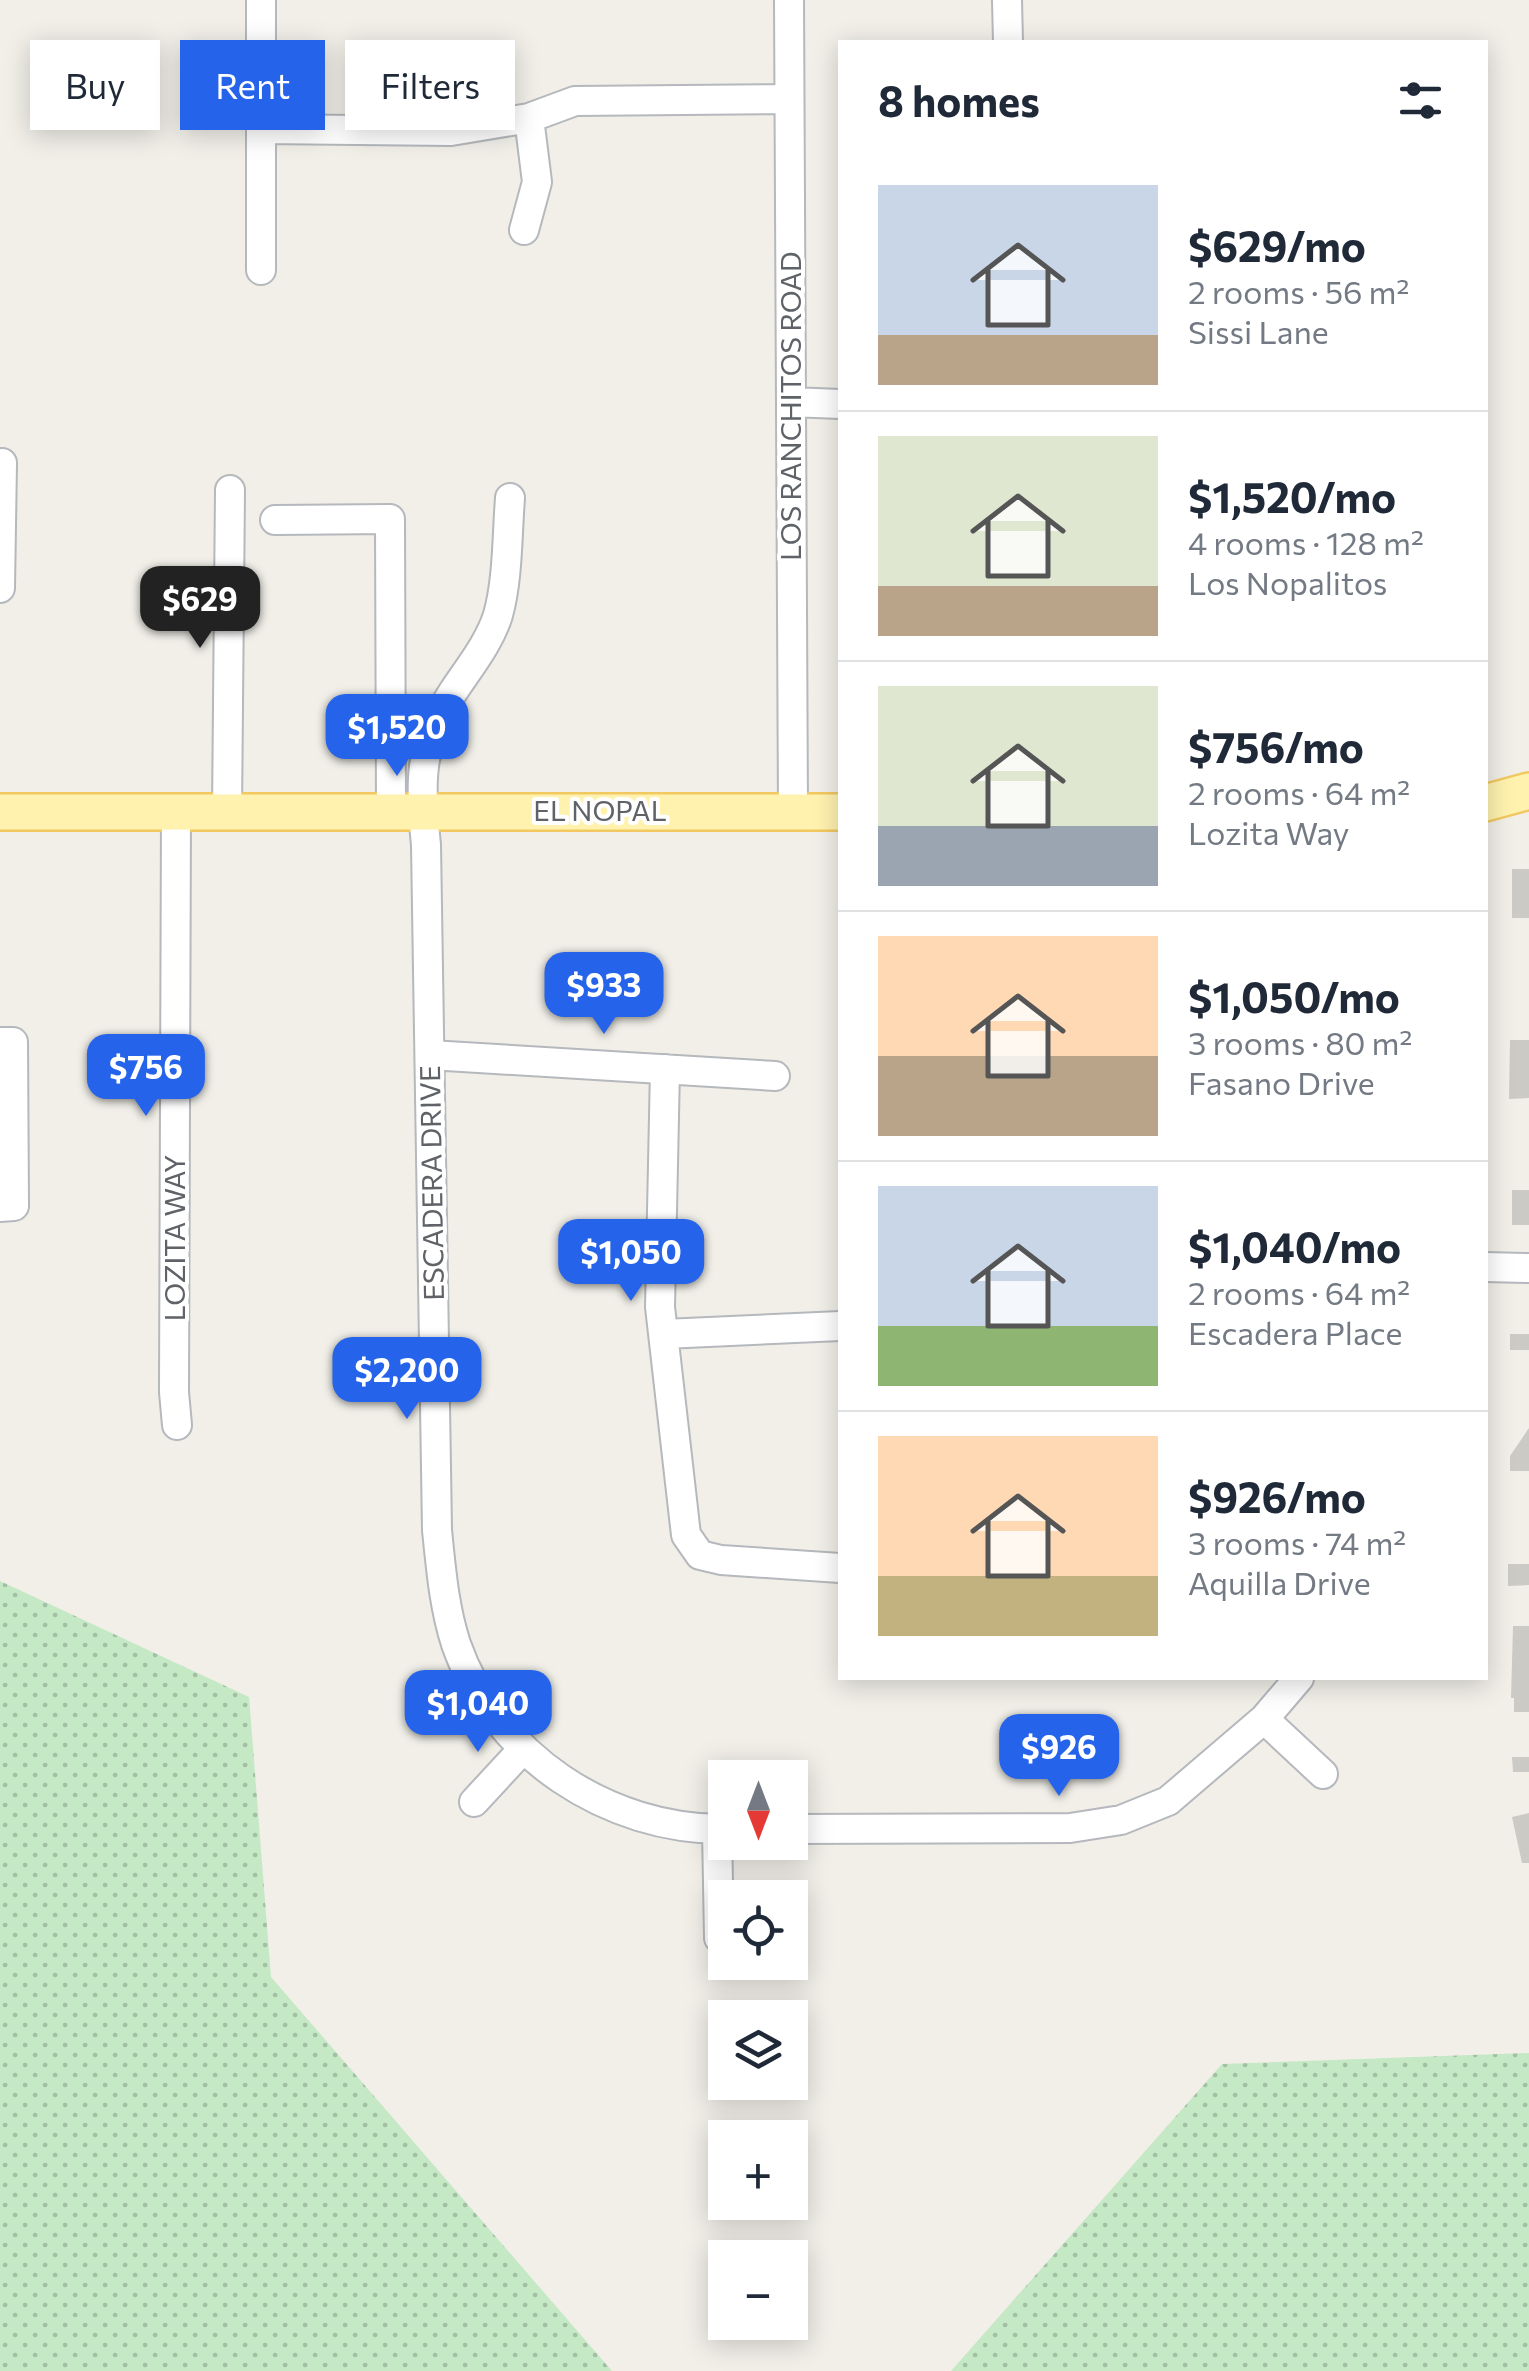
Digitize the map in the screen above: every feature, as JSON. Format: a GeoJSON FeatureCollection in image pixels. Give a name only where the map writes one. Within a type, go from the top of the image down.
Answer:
{"type":"FeatureCollection","features":[{"type":"Feature","properties":{"kind":"main road"},"geometry":{"type":"LineString","coordinates":[[1488,802],[1529,791]]}},
{"type":"Feature","properties":{"kind":"main road","name":"EL NOPAL"},"geometry":{"type":"LineString","coordinates":[[0,812],[838,812]]}},
{"type":"Feature","properties":{"kind":"street"},"geometry":{"type":"LineString","coordinates":[[261,0],[262,40]]}},
{"type":"Feature","properties":{"kind":"street","name":"LOS RANCHITOS ROAD"},"geometry":{"type":"LineString","coordinates":[[789,0],[793,812]]}},
{"type":"Feature","properties":{"kind":"street"},"geometry":{"type":"LineString","coordinates":[[1007,0],[1008,40]]}},
{"type":"Feature","properties":{"kind":"street"},"geometry":{"type":"LineString","coordinates":[[325,130],[451,131],[529,118],[576,100],[789,98]]}},
{"type":"Feature","properties":{"kind":"street"},"geometry":{"type":"LineString","coordinates":[[524,230],[537,182],[529,118]]}},
{"type":"Feature","properties":{"kind":"street"},"geometry":{"type":"LineString","coordinates":[[261,270],[263,130]]}},
{"type":"Feature","properties":{"kind":"street"},"geometry":{"type":"LineString","coordinates":[[791,402],[838,404]]}},
{"type":"Feature","properties":{"kind":"street"},"geometry":{"type":"LineString","coordinates":[[0,588],[2,462]]}},
{"type":"Feature","properties":{"kind":"street"},"geometry":{"type":"LineString","coordinates":[[227,812],[230,490]]}},
{"type":"Feature","properties":{"kind":"street"},"geometry":{"type":"LineString","coordinates":[[407,811],[431,732],[498,616],[510,498]]}},
{"type":"Feature","properties":{"kind":"street"},"geometry":{"type":"LineString","coordinates":[[275,520],[390,519],[407,811]]}},
{"type":"Feature","properties":{"kind":"street","name":"ESCADERA DRIVE"},"geometry":{"type":"LineString","coordinates":[[407,811],[426,845],[437,1530],[451,1628],[482,1698],[524,1748],[565,1782],[613,1808],[664,1823],[708,1828]]}},
{"type":"Feature","properties":{"kind":"street","name":"LOZITA WAY"},"geometry":{"type":"LineString","coordinates":[[176,812],[177,1424]]}},
{"type":"Feature","properties":{"kind":"street"},"geometry":{"type":"LineString","coordinates":[[6,1042],[7,1207]]}},
{"type":"Feature","properties":{"kind":"street"},"geometry":{"type":"LineString","coordinates":[[430,1056],[775,1076]]}},
{"type":"Feature","properties":{"kind":"street"},"geometry":{"type":"LineString","coordinates":[[665,1069],[660,1307],[686,1535],[700,1555],[721,1560],[838,1568]]}},
{"type":"Feature","properties":{"kind":"street"},"geometry":{"type":"LineString","coordinates":[[1488,1267],[1529,1268]]}},
{"type":"Feature","properties":{"kind":"street"},"geometry":{"type":"LineString","coordinates":[[664,1334],[838,1326]]}},
{"type":"Feature","properties":{"kind":"street"},"geometry":{"type":"LineString","coordinates":[[808,1829],[1070,1828],[1120,1820],[1168,1801],[1264,1719],[1297,1680]]}},
{"type":"Feature","properties":{"kind":"street"},"geometry":{"type":"LineString","coordinates":[[1264,1719],[1323,1774]]}},
{"type":"Feature","properties":{"kind":"street"},"geometry":{"type":"LineString","coordinates":[[474,1802],[524,1748]]}},
{"type":"Feature","properties":{"kind":"green space"},"geometry":{"type":"Polygon","coordinates":[[[0,1581],[249,1697],[271,1977],[612,2371],[0,2371],[0,1581]]]}},
{"type":"Feature","properties":{"kind":"green space"},"geometry":{"type":"Polygon","coordinates":[[[1529,2053],[1529,2371],[951,2371],[1222,2064],[1529,2053]]]}},
{"type":"Feature","properties":{"kind":"building"},"geometry":{"type":"Polygon","coordinates":[[[1512,869],[1529,869],[1529,918],[1512,918],[1512,869]]]}},
{"type":"Feature","properties":{"kind":"building"},"geometry":{"type":"Polygon","coordinates":[[[1510,1040],[1529,1040],[1529,1098],[1509,1099],[1510,1040]]]}},
{"type":"Feature","properties":{"kind":"building"},"geometry":{"type":"Polygon","coordinates":[[[1512,1190],[1529,1190],[1529,1225],[1512,1225],[1512,1190]]]}},
{"type":"Feature","properties":{"kind":"building"},"geometry":{"type":"Polygon","coordinates":[[[1510,1334],[1529,1334],[1529,1350],[1510,1350],[1510,1334]]]}},
{"type":"Feature","properties":{"kind":"building"},"geometry":{"type":"Polygon","coordinates":[[[1529,1428],[1529,1471],[1510,1471],[1510,1456],[1529,1428]]]}},
{"type":"Feature","properties":{"kind":"building"},"geometry":{"type":"Polygon","coordinates":[[[1508,1564],[1529,1564],[1529,1585],[1508,1586],[1508,1564]]]}},
{"type":"Feature","properties":{"kind":"building"},"geometry":{"type":"Polygon","coordinates":[[[1513,1626],[1529,1626],[1529,1712],[1514,1712],[1511,1698],[1513,1626]]]}},
{"type":"Feature","properties":{"kind":"building"},"geometry":{"type":"Polygon","coordinates":[[[1512,1757],[1529,1757],[1529,1772],[1513,1772],[1512,1757]]]}},
{"type":"Feature","properties":{"kind":"building"},"geometry":{"type":"Polygon","coordinates":[[[1529,1813],[1529,1863],[1522,1863],[1512,1817],[1529,1813]]]}}]}
